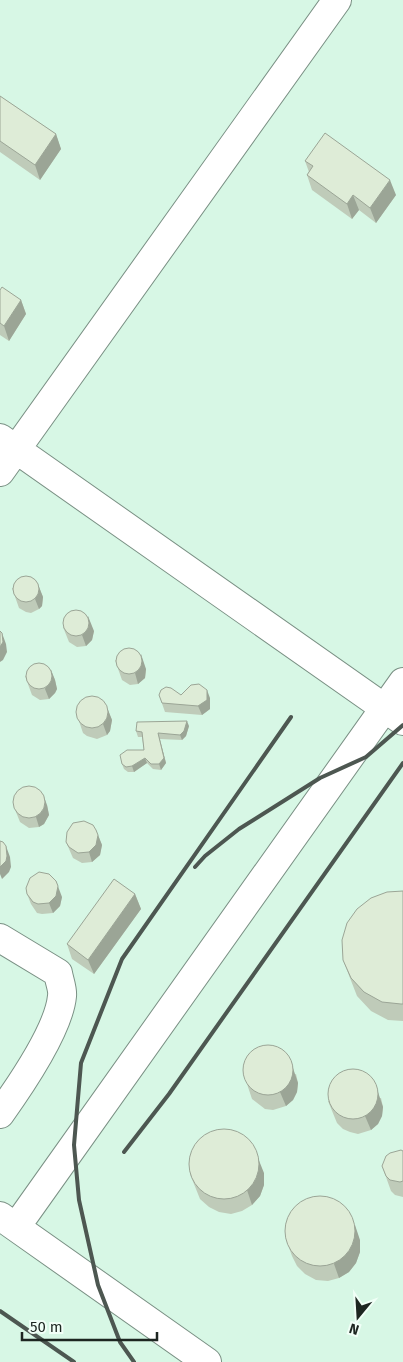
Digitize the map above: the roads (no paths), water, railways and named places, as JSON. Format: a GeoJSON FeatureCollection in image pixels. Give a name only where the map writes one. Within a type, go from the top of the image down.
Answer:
{"type":"FeatureCollection","features":[{"type":"Feature","properties":{"kind":"lane"},"geometry":{"type":"LineString","coordinates":[[0,472],[8,444],[337,0]]}},
{"type":"Feature","properties":{"kind":"lane"},"geometry":{"type":"LineString","coordinates":[[8,444],[393,715]]}},
{"type":"Feature","properties":{"kind":"lane"},"geometry":{"type":"LineString","coordinates":[[207,1362],[8,1221],[393,715],[403,682]]}},
{"type":"Feature","properties":{"kind":"lane"},"geometry":{"type":"LineString","coordinates":[[0,938],[58,973],[63,994],[57,1020],[17,1090],[0,1114]]}},
{"type":"Feature","properties":{"kind":"railway"},"geometry":{"type":"LineString","coordinates":[[134,1362],[120,1342],[98,1285],[79,1200],[74,1145],[81,1063],[122,959],[291,717]]}},
{"type":"Feature","properties":{"kind":"railway"},"geometry":{"type":"LineString","coordinates":[[195,867],[205,856],[239,829],[320,778],[366,757],[403,725]]}},
{"type":"Feature","properties":{"kind":"railway"},"geometry":{"type":"LineString","coordinates":[[124,1152],[169,1094],[403,763]]}},
{"type":"Feature","properties":{"kind":"railway"},"geometry":{"type":"LineString","coordinates":[[0,1311],[74,1362]]}}]}
